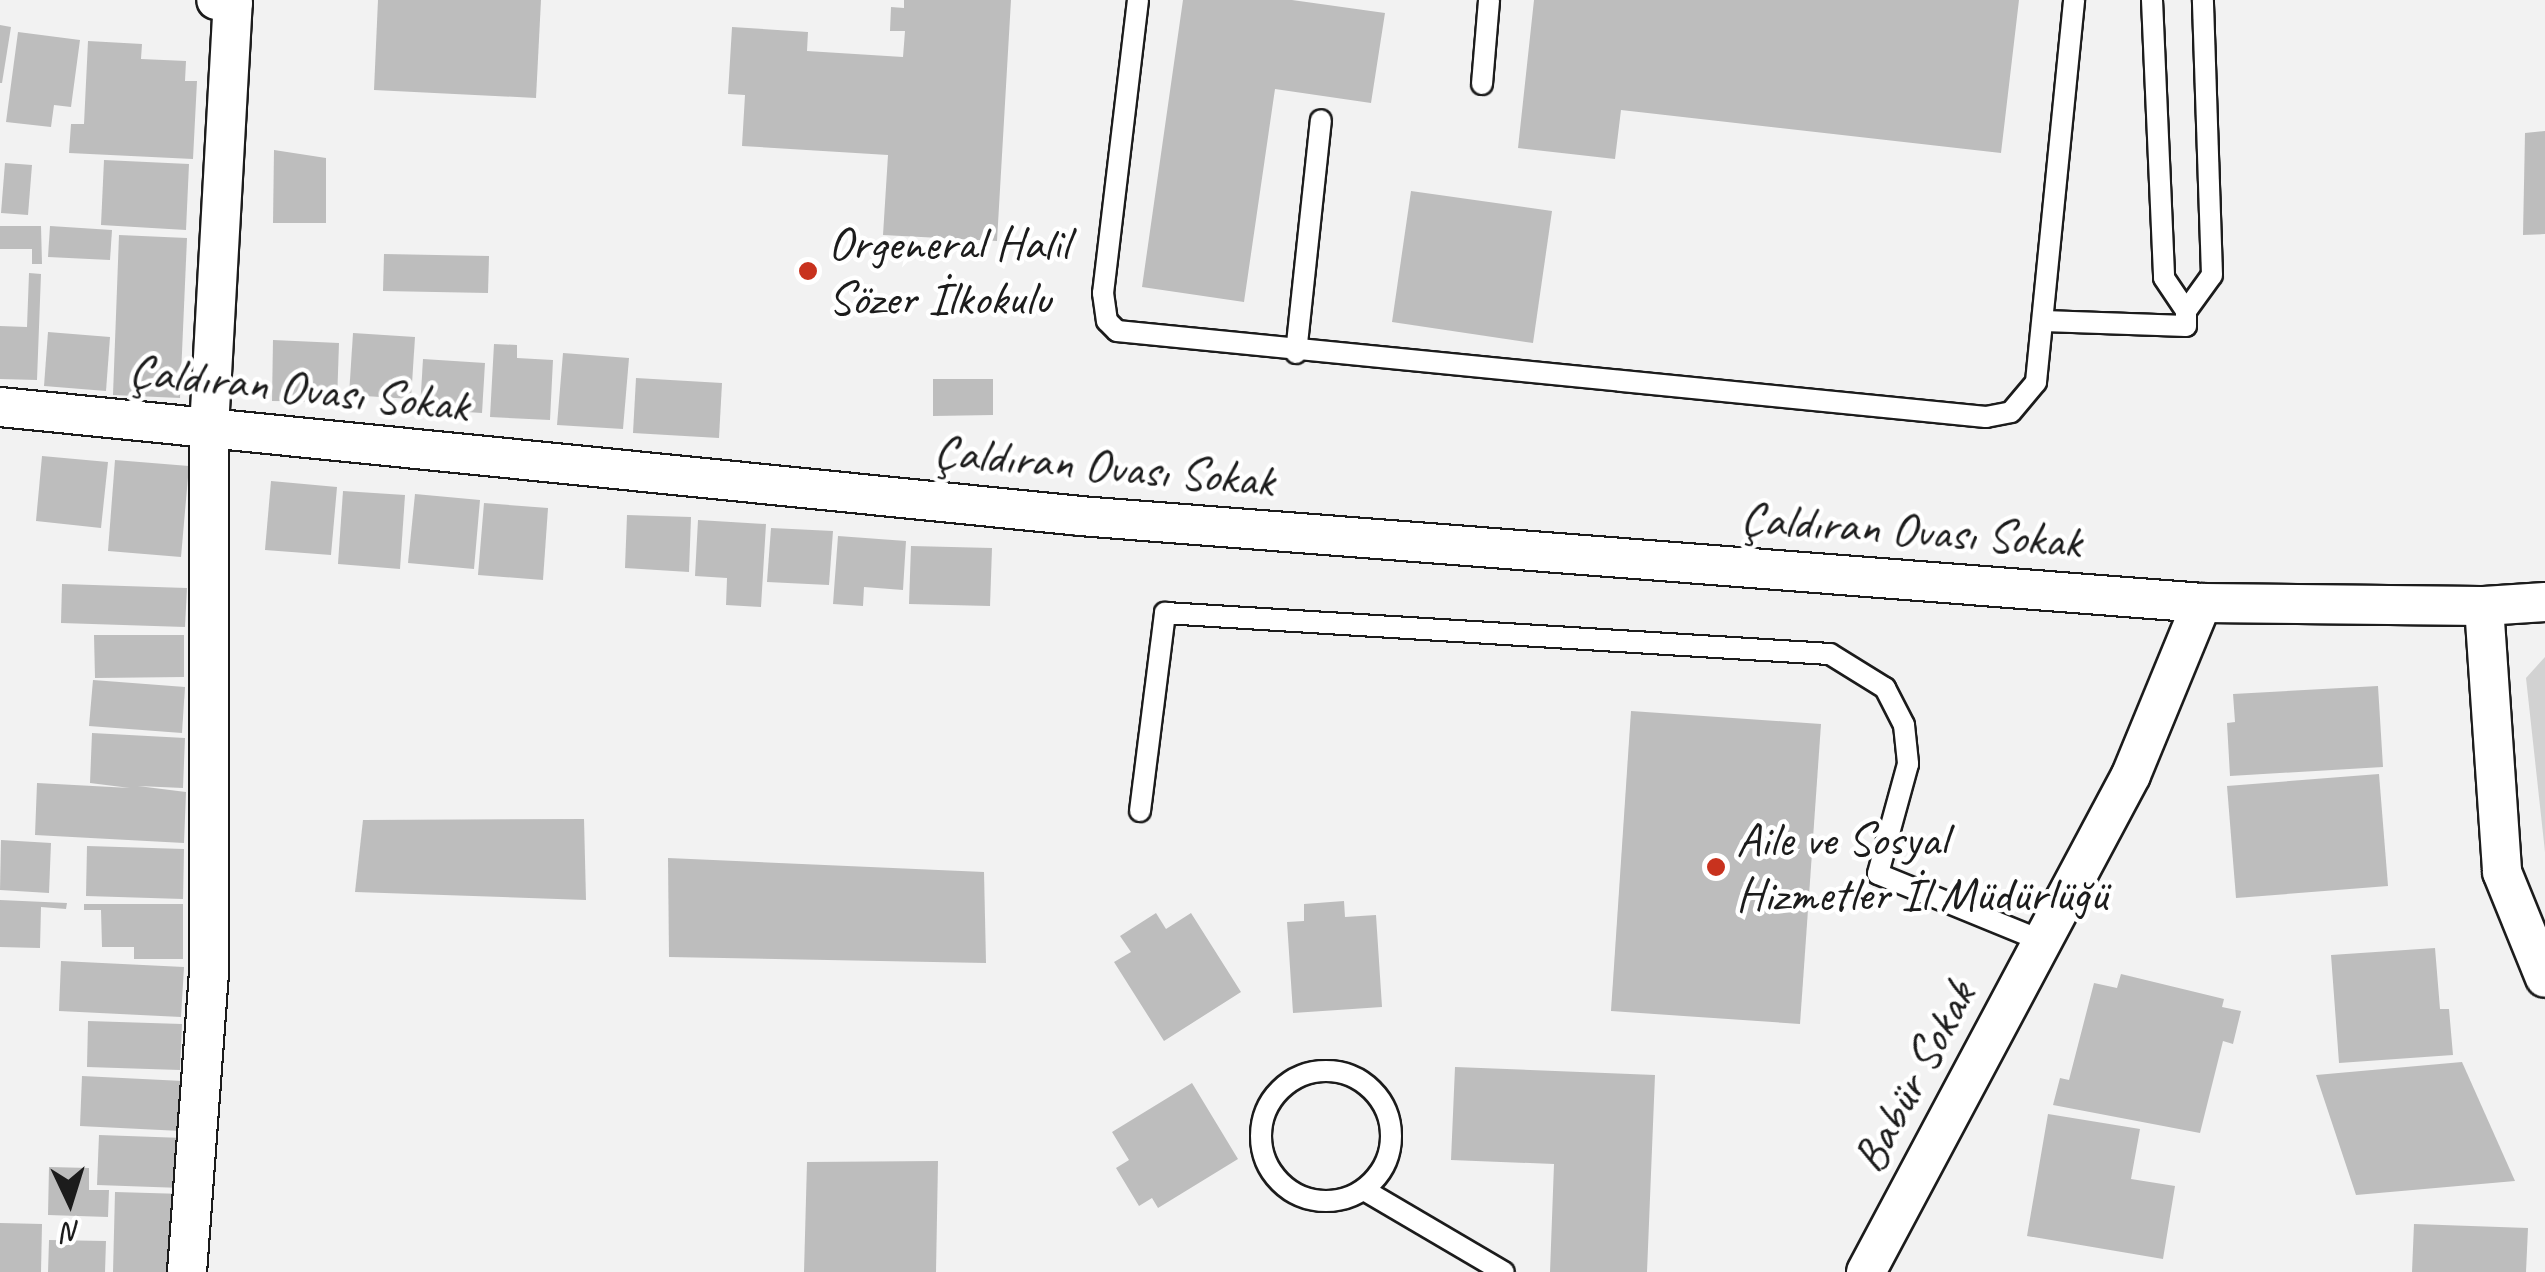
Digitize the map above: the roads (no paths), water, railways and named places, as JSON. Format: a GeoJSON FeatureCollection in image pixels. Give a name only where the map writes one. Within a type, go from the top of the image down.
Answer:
{"type":"FeatureCollection","features":[{"type":"Feature","properties":{"kind":"street"},"geometry":{"type":"LineString","coordinates":[[186,1272],[209,973],[208,428],[233,3],[216,0]]}},
{"type":"Feature","properties":{"kind":"street","name":"Çaldıran Ovası Sokak"},"geometry":{"type":"LineString","coordinates":[[0,408],[982,507],[2202,603],[2484,606],[2545,602]]}},
{"type":"Feature","properties":{"kind":"street","name":"Babür Sokak"},"geometry":{"type":"LineString","coordinates":[[1866,1272],[2130,776],[2202,603]]}},
{"type":"Feature","properties":{"kind":"street"},"geometry":{"type":"LineString","coordinates":[[2484,606],[2502,872],[2545,978]]}},
{"type":"Feature","properties":{"kind":"lane"},"geometry":{"type":"LineString","coordinates":[[1138,0],[1103,292],[1107,321],[1130,338],[1986,416],[2012,412],[2030,394],[2044,321],[2074,0]]}},
{"type":"Feature","properties":{"kind":"lane"},"geometry":{"type":"LineString","coordinates":[[1482,84],[1489,0]]}},
{"type":"Feature","properties":{"kind":"lane"},"geometry":{"type":"LineString","coordinates":[[2152,0],[2164,278],[2186,318]]}},
{"type":"Feature","properties":{"kind":"lane"},"geometry":{"type":"LineString","coordinates":[[2186,318],[2212,274],[2203,0]]}},
{"type":"Feature","properties":{"kind":"lane"},"geometry":{"type":"LineString","coordinates":[[1296,353],[1321,120]]}},
{"type":"Feature","properties":{"kind":"lane"},"geometry":{"type":"LineString","coordinates":[[2044,321],[2186,318]]}},
{"type":"Feature","properties":{"kind":"lane"},"geometry":{"type":"LineString","coordinates":[[1140,810],[1164,613],[1830,654],[1885,688],[1904,724],[1908,764],[1878,874],[2042,941]]}},
{"type":"Feature","properties":{"kind":"lane"},"geometry":{"type":"LineString","coordinates":[[1364,1190],[1388,1158],[1390,1128],[1380,1099],[1348,1074],[1308,1074],[1289,1082],[1264,1114],[1262,1145],[1272,1174],[1304,1198],[1324,1202],[1364,1190],[1504,1272]]}},
{"type":"Feature","properties":{"kind":"place","name":"Orgeneral Halil Sözer İlkokulu"},"geometry":{"type":"Point","coordinates":[808,271]}},
{"type":"Feature","properties":{"kind":"place","name":"Aile ve Sosyal Hizmetler İl Müdürlüğü"},"geometry":{"type":"Point","coordinates":[1716,867]}}]}
